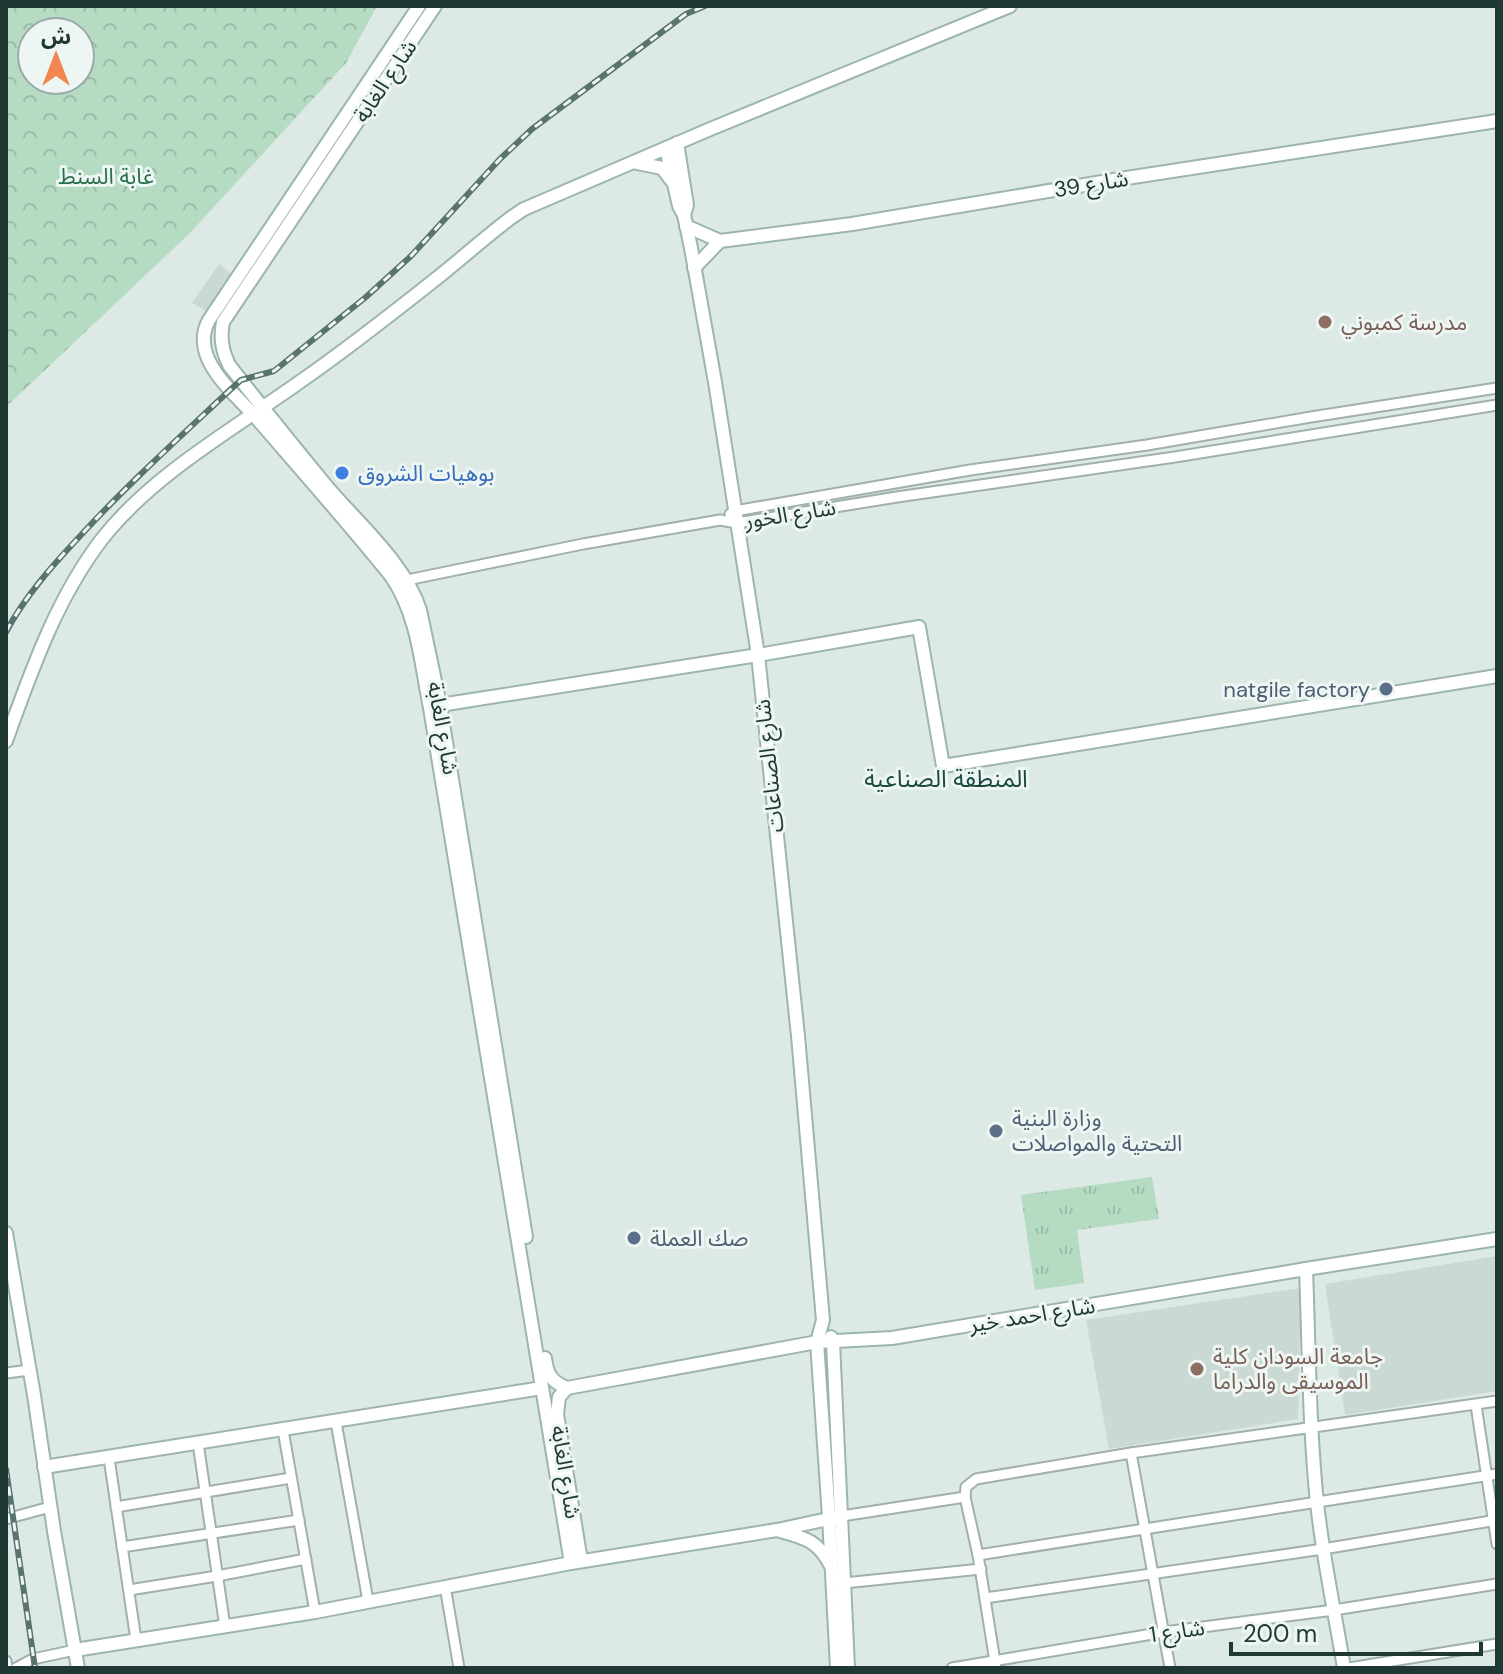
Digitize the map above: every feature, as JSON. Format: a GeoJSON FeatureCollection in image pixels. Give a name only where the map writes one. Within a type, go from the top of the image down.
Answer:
{"type":"FeatureCollection","features":[{"type":"Feature","properties":{"kind":"street","name":"شارع الغابة"},"geometry":{"type":"LineString","coordinates":[[419,6],[205,326],[204,348],[209,362],[230,390],[258,411],[407,580],[416,596],[440,705],[546,1366],[551,1379],[567,1388],[559,1397],[557,1407],[559,1466],[566,1535],[576,1562]]}},
{"type":"Feature","properties":{"kind":"street","name":"شارع الغابة"},"geometry":{"type":"LineString","coordinates":[[435,6],[223,322],[220,340],[229,365],[258,411],[384,567],[410,610],[430,708],[542,1388],[576,1562]]}},
{"type":"Feature","properties":{"kind":"street"},"geometry":{"type":"LineString","coordinates":[[6,741],[50,628],[89,558],[136,502],[203,449],[408,300],[512,217],[524,209],[672,146],[1010,6]]}},
{"type":"Feature","properties":{"kind":"street","name":"شارع 39"},"geometry":{"type":"LineString","coordinates":[[720,241],[852,224],[1497,121]]}},
{"type":"Feature","properties":{"kind":"street"},"geometry":{"type":"LineString","coordinates":[[672,146],[675,188]]}},
{"type":"Feature","properties":{"kind":"street"},"geometry":{"type":"LineString","coordinates":[[672,146],[687,205],[685,221]]}},
{"type":"Feature","properties":{"kind":"street"},"geometry":{"type":"LineString","coordinates":[[634,163],[662,168],[672,180],[685,221],[720,241],[694,268]]}},
{"type":"Feature","properties":{"kind":"street","name":"شارع الصناعات"},"geometry":{"type":"LineString","coordinates":[[685,221],[758,655],[798,1036],[823,1320]]}},
{"type":"Feature","properties":{"kind":"street"},"geometry":{"type":"LineString","coordinates":[[736,517],[970,470],[1497,388]]}},
{"type":"Feature","properties":{"kind":"street"},"geometry":{"type":"LineString","coordinates":[[1311,417],[1314,435],[1497,405]]}},
{"type":"Feature","properties":{"kind":"street","name":"شارع الخور"},"geometry":{"type":"LineString","coordinates":[[407,580],[736,517],[973,486],[1314,435]]}},
{"type":"Feature","properties":{"kind":"street"},"geometry":{"type":"LineString","coordinates":[[970,470],[973,486]]}},
{"type":"Feature","properties":{"kind":"street"},"geometry":{"type":"LineString","coordinates":[[440,705],[919,627],[943,766],[1497,676]]}},
{"type":"Feature","properties":{"kind":"street","name":"شارع احمد خير"},"geometry":{"type":"LineString","coordinates":[[567,1388],[817,1342],[892,1338],[1497,1239]]}},
{"type":"Feature","properties":{"kind":"street"},"geometry":{"type":"LineString","coordinates":[[7,1242],[78,1668]]}},
{"type":"Feature","properties":{"kind":"street"},"geometry":{"type":"LineString","coordinates":[[1306,1269],[1311,1429],[1317,1503],[1346,1668],[1497,1644]]}},
{"type":"Feature","properties":{"kind":"street"},"geometry":{"type":"LineString","coordinates":[[823,1320],[817,1342],[844,1583],[848,1668]]}},
{"type":"Feature","properties":{"kind":"street"},"geometry":{"type":"LineString","coordinates":[[823,1320],[833,1342],[835,1517],[832,1569],[837,1668]]}},
{"type":"Feature","properties":{"kind":"street"},"geometry":{"type":"LineString","coordinates":[[6,1373],[30,1370]]}},
{"type":"Feature","properties":{"kind":"street"},"geometry":{"type":"LineString","coordinates":[[44,1467],[542,1388]]}},
{"type":"Feature","properties":{"kind":"street"},"geometry":{"type":"LineString","coordinates":[[995,1664],[981,1569],[965,1497],[966,1487],[976,1479],[1131,1453],[1497,1401]]}},
{"type":"Feature","properties":{"kind":"street"},"geometry":{"type":"LineString","coordinates":[[1476,1405],[1497,1544]]}},
{"type":"Feature","properties":{"kind":"street"},"geometry":{"type":"LineString","coordinates":[[336,1422],[368,1601]]}},
{"type":"Feature","properties":{"kind":"street"},"geometry":{"type":"LineString","coordinates":[[283,1430],[315,1612]]}},
{"type":"Feature","properties":{"kind":"street"},"geometry":{"type":"LineString","coordinates":[[198,1443],[225,1627]]}},
{"type":"Feature","properties":{"kind":"street"},"geometry":{"type":"LineString","coordinates":[[1131,1453],[1170,1668]]}},
{"type":"Feature","properties":{"kind":"street"},"geometry":{"type":"LineString","coordinates":[[109,1458],[136,1640]]}},
{"type":"Feature","properties":{"kind":"street"},"geometry":{"type":"LineString","coordinates":[[978,1555],[1497,1474]]}},
{"type":"Feature","properties":{"kind":"street"},"geometry":{"type":"LineString","coordinates":[[116,1507],[291,1478]]}},
{"type":"Feature","properties":{"kind":"street"},"geometry":{"type":"LineString","coordinates":[[16,1668],[33,1659],[75,1650],[315,1612],[576,1562],[965,1497]]}},
{"type":"Feature","properties":{"kind":"street"},"geometry":{"type":"LineString","coordinates":[[6,1518],[50,1507]]}},
{"type":"Feature","properties":{"kind":"street"},"geometry":{"type":"LineString","coordinates":[[122,1547],[299,1520]]}},
{"type":"Feature","properties":{"kind":"street"},"geometry":{"type":"LineString","coordinates":[[985,1598],[1323,1549],[1495,1520]]}},
{"type":"Feature","properties":{"kind":"street"},"geometry":{"type":"LineString","coordinates":[[777,1530],[806,1538],[817,1545],[832,1569]]}},
{"type":"Feature","properties":{"kind":"street"},"geometry":{"type":"LineString","coordinates":[[548,1567],[559,1556],[566,1535]]}},
{"type":"Feature","properties":{"kind":"street"},"geometry":{"type":"LineString","coordinates":[[129,1590],[306,1559]]}},
{"type":"Feature","properties":{"kind":"street"},"geometry":{"type":"LineString","coordinates":[[844,1583],[981,1569]]}},
{"type":"Feature","properties":{"kind":"street","name":"شارع 1"},"geometry":{"type":"LineString","coordinates":[[952,1668],[995,1664],[1164,1632],[1334,1610],[1497,1584]]}},
{"type":"Feature","properties":{"kind":"street"},"geometry":{"type":"LineString","coordinates":[[445,1586],[459,1668]]}},
{"type":"Feature","properties":{"kind":"street"},"geometry":{"type":"LineString","coordinates":[[6,1661],[7,1668]]}},
{"type":"Feature","properties":{"kind":"shaded area"},"geometry":{"type":"Polygon","coordinates":[[[219,264],[236,277],[210,313],[192,303],[219,264]]]}},
{"type":"Feature","properties":{"kind":"shaded area"},"geometry":{"type":"Polygon","coordinates":[[[1497,1256],[1497,1391],[1345,1415],[1325,1284],[1497,1256]]]}},
{"type":"Feature","properties":{"kind":"shaded area","name":"جامعة السودان كلية الموسيقى والدراما"},"geometry":{"type":"Polygon","coordinates":[[[1301,1288],[1298,1419],[1109,1449],[1086,1320],[1301,1288]]]}},
{"type":"Feature","properties":{"kind":"green space","name":"غابة السنط"},"geometry":{"type":"Polygon","coordinates":[[[6,6],[377,6],[346,63],[190,233],[6,407],[6,6]]]}},
{"type":"Feature","properties":{"kind":"green space"},"geometry":{"type":"Polygon","coordinates":[[[1152,1177],[1159,1219],[1077,1230],[1084,1283],[1035,1290],[1021,1195],[1152,1177]]]}},
{"type":"Feature","properties":{"kind":"railway"},"geometry":{"type":"LineString","coordinates":[[6,632],[31,593],[81,535],[135,479],[241,380],[274,371],[366,297],[411,256],[500,159],[532,129],[686,14],[705,6]]}},
{"type":"Feature","properties":{"kind":"railway"},"geometry":{"type":"LineString","coordinates":[[6,1469],[35,1668]]}},
{"type":"Feature","properties":{"kind":"place","name":"مدرسة كمبوني"},"geometry":{"type":"Point","coordinates":[1325,322]}},
{"type":"Feature","properties":{"kind":"place","name":"بوهيات الشروق"},"geometry":{"type":"Point","coordinates":[342,473]}},
{"type":"Feature","properties":{"kind":"place","name":"natgile factory"},"geometry":{"type":"Point","coordinates":[1386,689]}},
{"type":"Feature","properties":{"kind":"place","name":"وزارة البنية التحتية والمواصلات"},"geometry":{"type":"Point","coordinates":[996,1131]}},
{"type":"Feature","properties":{"kind":"place","name":"صك العملة"},"geometry":{"type":"Point","coordinates":[634,1238]}},
{"type":"Feature","properties":{"kind":"place","name":"جامعة السودان كلية الموسيقى والدراما"},"geometry":{"type":"Point","coordinates":[1197,1369]}},
{"type":"Feature","properties":{"kind":"district","name":"المنطقة الصناعية"},"geometry":{"type":"Point","coordinates":[946,778]}}]}
